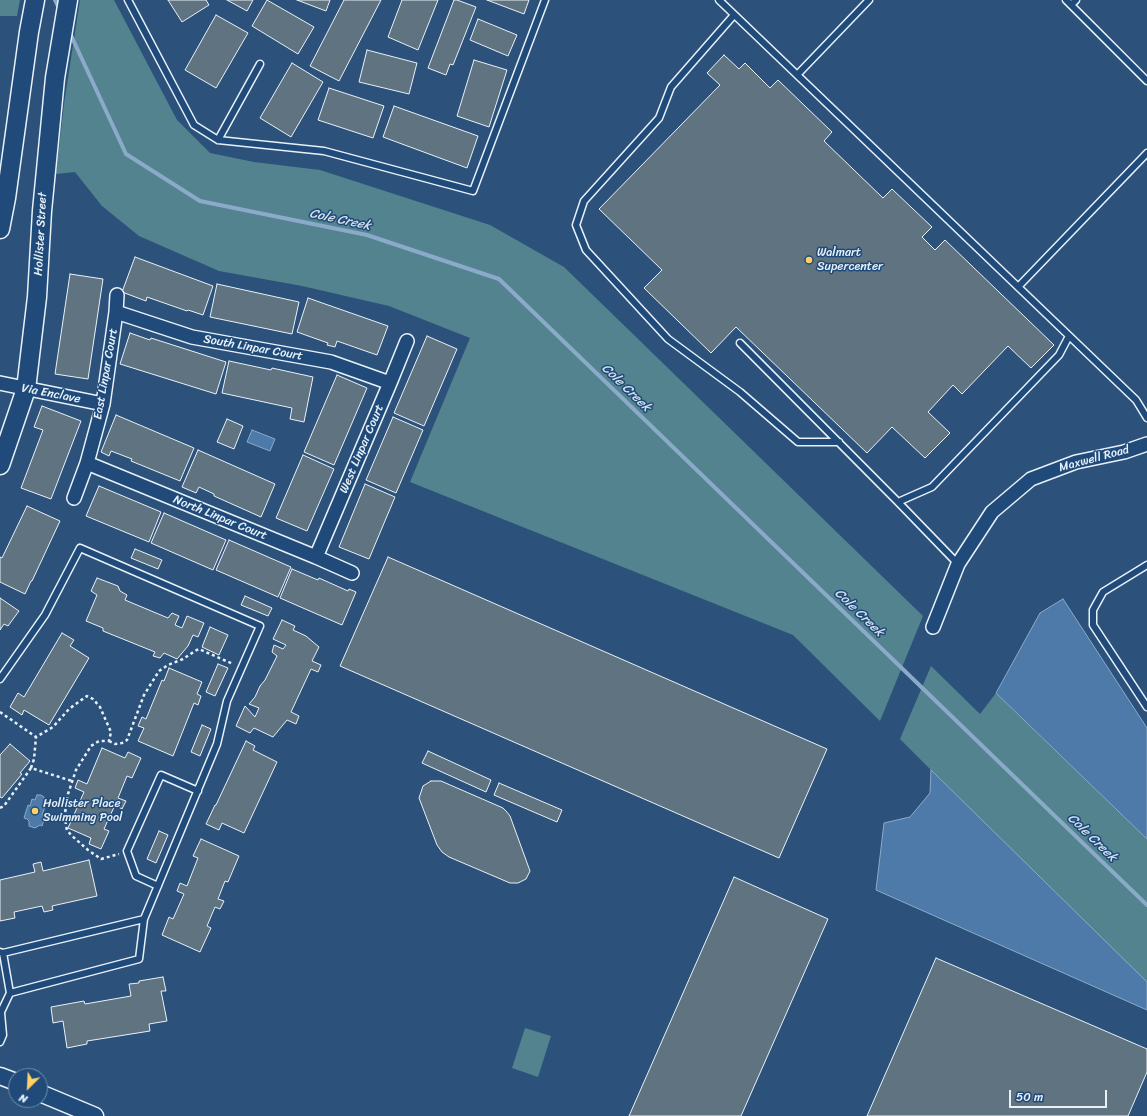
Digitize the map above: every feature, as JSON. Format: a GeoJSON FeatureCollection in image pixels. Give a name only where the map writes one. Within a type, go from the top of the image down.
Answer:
{"type":"FeatureCollection","features":[{"type":"Feature","properties":{"kind":"main road"},"geometry":{"type":"LineString","coordinates":[[1,221],[3,198],[35,0]]}},
{"type":"Feature","properties":{"kind":"main road","name":"Hollister Street"},"geometry":{"type":"LineString","coordinates":[[0,465],[26,389],[37,297],[42,210],[55,78],[68,0]]}},
{"type":"Feature","properties":{"kind":"street","name":"East Linpar Court"},"geometry":{"type":"LineString","coordinates":[[74,498],[87,463],[103,404],[117,295]]}},
{"type":"Feature","properties":{"kind":"street","name":"South Linpar Court"},"geometry":{"type":"LineString","coordinates":[[116,312],[192,337],[330,362],[390,383]]}},
{"type":"Feature","properties":{"kind":"street","name":"West Linpar Court"},"geometry":{"type":"LineString","coordinates":[[316,557],[407,341]]}},
{"type":"Feature","properties":{"kind":"street","name":"Via Enclave"},"geometry":{"type":"LineString","coordinates":[[0,383],[103,404]]}},
{"type":"Feature","properties":{"kind":"street","name":"Maxwell Road"},"geometry":{"type":"LineString","coordinates":[[933,627],[958,564],[992,512],[1031,479],[1076,462],[1124,452],[1147,444]]}},
{"type":"Feature","properties":{"kind":"street","name":"North Linpar Court"},"geometry":{"type":"LineString","coordinates":[[87,463],[352,573]]}},
{"type":"Feature","properties":{"kind":"street"},"geometry":{"type":"LineString","coordinates":[[48,1095],[95,1116]]}},
{"type":"Feature","properties":{"kind":"lane"},"geometry":{"type":"LineString","coordinates":[[128,0],[194,125],[218,140],[324,151],[473,191],[545,0]]}},
{"type":"Feature","properties":{"kind":"lane"},"geometry":{"type":"LineString","coordinates":[[719,0],[1136,400],[1147,418]]}},
{"type":"Feature","properties":{"kind":"lane"},"geometry":{"type":"LineString","coordinates":[[797,75],[869,0]]}},
{"type":"Feature","properties":{"kind":"lane"},"geometry":{"type":"LineString","coordinates":[[1066,0],[1073,2],[1147,81]]}},
{"type":"Feature","properties":{"kind":"lane"},"geometry":{"type":"LineString","coordinates":[[734,15],[671,87],[658,118],[584,201],[576,225],[586,250],[668,339],[740,392],[798,442],[839,442]]}},
{"type":"Feature","properties":{"kind":"lane"},"geometry":{"type":"LineString","coordinates":[[218,140],[260,64]]}},
{"type":"Feature","properties":{"kind":"lane"},"geometry":{"type":"LineString","coordinates":[[1018,287],[1147,153]]}},
{"type":"Feature","properties":{"kind":"lane"},"geometry":{"type":"LineString","coordinates":[[898,502],[932,487],[1059,355],[1069,336]]}},
{"type":"Feature","properties":{"kind":"lane"},"geometry":{"type":"LineString","coordinates":[[740,343],[958,564]]}},
{"type":"Feature","properties":{"kind":"lane"},"geometry":{"type":"LineString","coordinates":[[0,679],[45,615],[80,548],[260,626],[227,701],[217,744],[144,919],[139,959],[10,993]]}},
{"type":"Feature","properties":{"kind":"lane"},"geometry":{"type":"LineString","coordinates":[[1147,565],[1103,592],[1093,610],[1093,625],[1147,707]]}},
{"type":"Feature","properties":{"kind":"lane"},"geometry":{"type":"LineString","coordinates":[[158,886],[136,876],[127,852],[161,775],[198,791]]}},
{"type":"Feature","properties":{"kind":"lane"},"geometry":{"type":"LineString","coordinates":[[0,1042],[3,1035],[1,1014],[10,993],[2,953],[144,919]]}},
{"type":"Feature","properties":{"kind":"path"},"geometry":{"type":"LineString","coordinates":[[127,852],[101,859],[88,850],[67,830],[65,813],[76,770],[91,746],[99,741],[109,741],[115,744],[122,743],[127,740],[144,695],[160,671],[168,665],[183,659],[195,650],[199,649],[241,668]]}},
{"type":"Feature","properties":{"kind":"path"},"geometry":{"type":"LineString","coordinates":[[36,737],[53,727],[69,709],[87,696],[93,699],[100,707],[111,732],[109,741]]}},
{"type":"Feature","properties":{"kind":"path"},"geometry":{"type":"LineString","coordinates":[[0,712],[36,737]]}},
{"type":"Feature","properties":{"kind":"path"},"geometry":{"type":"LineString","coordinates":[[0,808],[4,806],[31,768],[34,760],[36,737]]}},
{"type":"Feature","properties":{"kind":"path"},"geometry":{"type":"LineString","coordinates":[[31,768],[72,781]]}},
{"type":"Feature","properties":{"kind":"green space"},"geometry":{"type":"Polygon","coordinates":[[[0,0],[20,0],[17,16],[0,16],[0,0]]]}},
{"type":"Feature","properties":{"kind":"green space"},"geometry":{"type":"Polygon","coordinates":[[[80,0],[114,0],[177,120],[210,153],[254,162],[320,170],[490,225],[564,267],[923,616],[880,721],[793,635],[410,482],[470,338],[389,306],[302,286],[219,271],[139,236],[102,206],[75,172],[56,174],[64,104],[80,0]]]}},
{"type":"Feature","properties":{"kind":"green space"},"geometry":{"type":"Polygon","coordinates":[[[931,666],[980,714],[996,693],[1147,839],[1147,1010],[876,890],[884,823],[910,817],[930,793],[931,770],[900,739],[931,666]]]}},
{"type":"Feature","properties":{"kind":"green space"},"geometry":{"type":"Polygon","coordinates":[[[525,1028],[551,1036],[538,1077],[512,1068],[525,1028]]]}},
{"type":"Feature","properties":{"kind":"water"},"geometry":{"type":"Polygon","coordinates":[[[252,430],[275,439],[270,451],[247,442],[252,430]]]}},
{"type":"Feature","properties":{"kind":"water"},"geometry":{"type":"Polygon","coordinates":[[[1063,599],[1147,728],[1147,839],[996,693],[1040,613],[1063,599]]]}},
{"type":"Feature","properties":{"kind":"water"},"geometry":{"type":"Polygon","coordinates":[[[931,770],[1147,982],[1147,1010],[876,890],[884,823],[910,817],[930,793],[931,770]]]}},
{"type":"Feature","properties":{"kind":"water","name":"Hollister Place Swimming Pool"},"geometry":{"type":"Polygon","coordinates":[[[37,795],[44,797],[44,803],[46,804],[42,815],[45,816],[42,826],[40,825],[35,828],[29,826],[29,821],[24,818],[28,805],[30,806],[32,799],[35,800],[37,795]]]}},
{"type":"Feature","properties":{"kind":"building"},"geometry":{"type":"Polygon","coordinates":[[[168,0],[206,0],[209,5],[182,22],[168,0]]]}},
{"type":"Feature","properties":{"kind":"building"},"geometry":{"type":"Polygon","coordinates":[[[227,0],[253,0],[247,11],[227,0]]]}},
{"type":"Feature","properties":{"kind":"building"},"geometry":{"type":"Polygon","coordinates":[[[267,0],[314,27],[298,54],[252,26],[267,0]]]}},
{"type":"Feature","properties":{"kind":"building"},"geometry":{"type":"Polygon","coordinates":[[[297,0],[330,0],[326,11],[297,0]]]}},
{"type":"Feature","properties":{"kind":"building"},"geometry":{"type":"Polygon","coordinates":[[[344,0],[381,0],[339,81],[310,66],[344,0]]]}},
{"type":"Feature","properties":{"kind":"building"},"geometry":{"type":"Polygon","coordinates":[[[402,0],[438,0],[418,50],[388,37],[402,0]]]}},
{"type":"Feature","properties":{"kind":"building"},"geometry":{"type":"Polygon","coordinates":[[[454,0],[476,7],[453,65],[450,64],[446,75],[428,68],[454,0]]]}},
{"type":"Feature","properties":{"kind":"building"},"geometry":{"type":"Polygon","coordinates":[[[487,0],[529,0],[524,14],[487,0]]]}},
{"type":"Feature","properties":{"kind":"building"},"geometry":{"type":"Polygon","coordinates":[[[216,15],[248,33],[216,88],[185,70],[216,15]]]}},
{"type":"Feature","properties":{"kind":"building"},"geometry":{"type":"Polygon","coordinates":[[[478,19],[517,35],[508,56],[470,40],[478,19]]]}},
{"type":"Feature","properties":{"kind":"building"},"geometry":{"type":"Polygon","coordinates":[[[367,50],[417,63],[409,94],[359,82],[367,50]]]}},
{"type":"Feature","properties":{"kind":"building","name":"Walmart Supercenter"},"geometry":{"type":"Polygon","coordinates":[[[724,55],[739,69],[745,63],[770,88],[778,80],[832,132],[824,141],[883,198],[892,189],[932,227],[922,237],[935,250],[945,240],[1054,345],[1031,368],[1008,346],[962,394],[953,385],[928,412],[950,433],[925,458],[892,427],[867,453],[736,327],[711,353],[644,288],[662,270],[599,209],[720,85],[707,73],[724,55]]]}},
{"type":"Feature","properties":{"kind":"building"},"geometry":{"type":"Polygon","coordinates":[[[474,60],[507,70],[489,127],[457,116],[474,60]]]}},
{"type":"Feature","properties":{"kind":"building"},"geometry":{"type":"Polygon","coordinates":[[[292,63],[323,82],[291,137],[260,118],[292,63]]]}},
{"type":"Feature","properties":{"kind":"building"},"geometry":{"type":"Polygon","coordinates":[[[329,88],[384,106],[373,138],[318,120],[329,88]]]}},
{"type":"Feature","properties":{"kind":"building"},"geometry":{"type":"Polygon","coordinates":[[[394,106],[478,136],[467,168],[383,137],[394,106]]]}},
{"type":"Feature","properties":{"kind":"building"},"geometry":{"type":"Polygon","coordinates":[[[135,257],[213,286],[203,315],[147,297],[146,301],[122,292],[135,257]]]}},
{"type":"Feature","properties":{"kind":"building"},"geometry":{"type":"Polygon","coordinates":[[[70,274],[103,279],[88,379],[55,374],[70,274]]]}},
{"type":"Feature","properties":{"kind":"building"},"geometry":{"type":"Polygon","coordinates":[[[217,284],[299,302],[292,334],[210,317],[217,284]]]}},
{"type":"Feature","properties":{"kind":"building"},"geometry":{"type":"Polygon","coordinates":[[[308,298],[388,326],[377,355],[337,341],[335,347],[327,345],[328,343],[297,332],[308,298]]]}},
{"type":"Feature","properties":{"kind":"building"},"geometry":{"type":"Polygon","coordinates":[[[130,333],[150,340],[151,338],[226,362],[216,394],[120,364],[130,333]]]}},
{"type":"Feature","properties":{"kind":"building"},"geometry":{"type":"Polygon","coordinates":[[[427,336],[457,349],[424,426],[394,413],[427,336]]]}},
{"type":"Feature","properties":{"kind":"building"},"geometry":{"type":"Polygon","coordinates":[[[229,361],[313,377],[304,422],[290,419],[292,408],[222,393],[229,361]]]}},
{"type":"Feature","properties":{"kind":"building"},"geometry":{"type":"Polygon","coordinates":[[[337,375],[367,388],[334,465],[304,452],[337,375]]]}},
{"type":"Feature","properties":{"kind":"building"},"geometry":{"type":"Polygon","coordinates":[[[42,406],[81,421],[51,499],[21,488],[43,430],[34,427],[42,406]]]}},
{"type":"Feature","properties":{"kind":"building"},"geometry":{"type":"Polygon","coordinates":[[[116,415],[194,448],[180,481],[111,451],[109,456],[101,452],[116,415]]]}},
{"type":"Feature","properties":{"kind":"building"},"geometry":{"type":"Polygon","coordinates":[[[393,417],[423,430],[396,493],[366,480],[393,417]]]}},
{"type":"Feature","properties":{"kind":"building"},"geometry":{"type":"Polygon","coordinates":[[[227,419],[243,426],[234,449],[217,442],[227,419]]]}},
{"type":"Feature","properties":{"kind":"building"},"geometry":{"type":"Polygon","coordinates":[[[198,450],[275,484],[261,517],[214,496],[214,494],[199,487],[196,493],[182,487],[198,450]]]}},
{"type":"Feature","properties":{"kind":"building"},"geometry":{"type":"Polygon","coordinates":[[[303,455],[334,469],[307,531],[276,518],[303,455]]]}},
{"type":"Feature","properties":{"kind":"building"},"geometry":{"type":"Polygon","coordinates":[[[365,484],[395,497],[369,559],[339,547],[365,484]]]}},
{"type":"Feature","properties":{"kind":"building"},"geometry":{"type":"Polygon","coordinates":[[[99,486],[161,512],[149,542],[86,516],[99,486]]]}},
{"type":"Feature","properties":{"kind":"building"},"geometry":{"type":"Polygon","coordinates":[[[27,506],[60,521],[25,594],[0,582],[0,557],[2,558],[27,506]]]}},
{"type":"Feature","properties":{"kind":"building"},"geometry":{"type":"Polygon","coordinates":[[[164,513],[226,540],[213,570],[151,543],[164,513]]]}},
{"type":"Feature","properties":{"kind":"building"},"geometry":{"type":"Polygon","coordinates":[[[229,540],[291,567],[278,597],[216,570],[229,540]]]}},
{"type":"Feature","properties":{"kind":"building"},"geometry":{"type":"Polygon","coordinates":[[[135,549],[162,560],[158,569],[131,558],[135,549]]]}},
{"type":"Feature","properties":{"kind":"building"},"geometry":{"type":"Polygon","coordinates":[[[388,557],[827,749],[779,858],[340,666],[388,557]]]}},
{"type":"Feature","properties":{"kind":"building"},"geometry":{"type":"Polygon","coordinates":[[[292,569],[318,580],[319,578],[348,591],[349,589],[356,592],[342,625],[280,598],[292,569]]]}},
{"type":"Feature","properties":{"kind":"building"},"geometry":{"type":"Polygon","coordinates":[[[97,578],[118,586],[120,591],[127,595],[125,600],[168,618],[172,613],[179,616],[175,625],[182,628],[187,616],[204,623],[198,637],[193,635],[188,646],[177,659],[164,653],[160,658],[153,656],[155,652],[103,631],[103,628],[86,621],[97,595],[91,591],[97,578]]]}},
{"type":"Feature","properties":{"kind":"building"},"geometry":{"type":"Polygon","coordinates":[[[245,596],[272,608],[268,616],[241,605],[245,596]]]}},
{"type":"Feature","properties":{"kind":"building"},"geometry":{"type":"Polygon","coordinates":[[[0,598],[19,611],[8,626],[4,624],[0,630],[0,598]]]}},
{"type":"Feature","properties":{"kind":"building"},"geometry":{"type":"Polygon","coordinates":[[[282,620],[295,626],[293,630],[306,636],[319,647],[312,661],[321,665],[318,672],[311,669],[291,712],[299,716],[296,724],[287,720],[273,737],[254,728],[250,733],[236,726],[245,706],[255,717],[259,708],[249,704],[265,680],[277,656],[272,652],[274,645],[283,649],[286,645],[273,639],[282,620]]]}},
{"type":"Feature","properties":{"kind":"building"},"geometry":{"type":"Polygon","coordinates":[[[210,627],[228,635],[219,655],[202,647],[210,627]]]}},
{"type":"Feature","properties":{"kind":"building"},"geometry":{"type":"Polygon","coordinates":[[[62,633],[74,640],[70,646],[89,658],[49,725],[24,710],[22,715],[10,707],[18,693],[24,697],[62,633]]]}},
{"type":"Feature","properties":{"kind":"building"},"geometry":{"type":"Polygon","coordinates":[[[218,664],[228,668],[215,696],[206,692],[218,664]]]}},
{"type":"Feature","properties":{"kind":"building"},"geometry":{"type":"Polygon","coordinates":[[[169,668],[202,682],[197,694],[201,696],[198,705],[194,703],[173,756],[138,741],[144,728],[138,726],[142,717],[146,719],[162,680],[164,681],[169,668]]]}},
{"type":"Feature","properties":{"kind":"building"},"geometry":{"type":"Polygon","coordinates":[[[202,725],[211,729],[200,756],[191,752],[202,725]]]}},
{"type":"Feature","properties":{"kind":"building"},"geometry":{"type":"Polygon","coordinates":[[[246,741],[255,746],[253,750],[277,762],[244,833],[222,823],[219,830],[206,824],[246,741]]]}},
{"type":"Feature","properties":{"kind":"building"},"geometry":{"type":"Polygon","coordinates":[[[10,744],[30,761],[20,773],[22,774],[2,798],[0,797],[0,755],[10,744]]]}},
{"type":"Feature","properties":{"kind":"building"},"geometry":{"type":"Polygon","coordinates":[[[102,748],[125,758],[128,752],[141,758],[132,778],[127,776],[118,798],[126,801],[122,809],[115,805],[104,829],[109,831],[101,849],[89,844],[91,838],[68,828],[84,792],[75,788],[78,780],[87,784],[102,748]]]}},
{"type":"Feature","properties":{"kind":"building"},"geometry":{"type":"Polygon","coordinates":[[[428,751],[491,780],[486,792],[422,763],[428,751]]]}},
{"type":"Feature","properties":{"kind":"building"},"geometry":{"type":"Polygon","coordinates":[[[431,781],[441,781],[503,808],[506,811],[510,816],[530,871],[526,879],[518,883],[510,883],[449,857],[442,852],[437,845],[419,798],[423,786],[431,781]]]}},
{"type":"Feature","properties":{"kind":"building"},"geometry":{"type":"Polygon","coordinates":[[[499,783],[562,810],[557,822],[494,795],[499,783]]]}},
{"type":"Feature","properties":{"kind":"building"},"geometry":{"type":"Polygon","coordinates":[[[159,831],[168,835],[156,863],[147,859],[159,831]]]}},
{"type":"Feature","properties":{"kind":"building"},"geometry":{"type":"Polygon","coordinates":[[[201,839],[239,856],[228,882],[225,881],[218,899],[224,901],[220,909],[215,907],[207,926],[211,928],[200,952],[162,935],[169,917],[173,919],[184,894],[177,891],[180,883],[187,886],[198,858],[193,856],[201,839]]]}},
{"type":"Feature","properties":{"kind":"building"},"geometry":{"type":"Polygon","coordinates":[[[89,860],[97,896],[52,906],[53,910],[44,912],[42,906],[14,912],[15,918],[0,921],[0,880],[35,872],[33,864],[41,862],[43,871],[89,860]]]}},
{"type":"Feature","properties":{"kind":"building"},"geometry":{"type":"Polygon","coordinates":[[[734,877],[828,919],[741,1116],[629,1116],[734,877]]]}},
{"type":"Feature","properties":{"kind":"building"},"geometry":{"type":"Polygon","coordinates":[[[936,958],[1147,1049],[1147,1072],[1128,1116],[867,1116],[936,958]]]}},
{"type":"Feature","properties":{"kind":"building"},"geometry":{"type":"Polygon","coordinates":[[[163,977],[166,991],[161,991],[167,1021],[149,1024],[150,1031],[87,1041],[87,1044],[67,1048],[63,1021],[53,1023],[51,1007],[84,1001],[85,1004],[131,996],[129,984],[163,977]]]}},
{"type":"Feature","properties":{"kind":"waterway","name":"Cole Creek"},"geometry":{"type":"LineString","coordinates":[[55,0],[60,10]]}},
{"type":"Feature","properties":{"kind":"waterway","name":"Cole Creek"},"geometry":{"type":"LineString","coordinates":[[69,31],[126,154],[200,201],[367,235],[499,279],[1147,905]]}},
{"type":"Feature","properties":{"kind":"place","name":"Walmart Supercenter"},"geometry":{"type":"Point","coordinates":[809,260]}},
{"type":"Feature","properties":{"kind":"place","name":"Hollister Place Swimming Pool"},"geometry":{"type":"Point","coordinates":[35,811]}}]}
